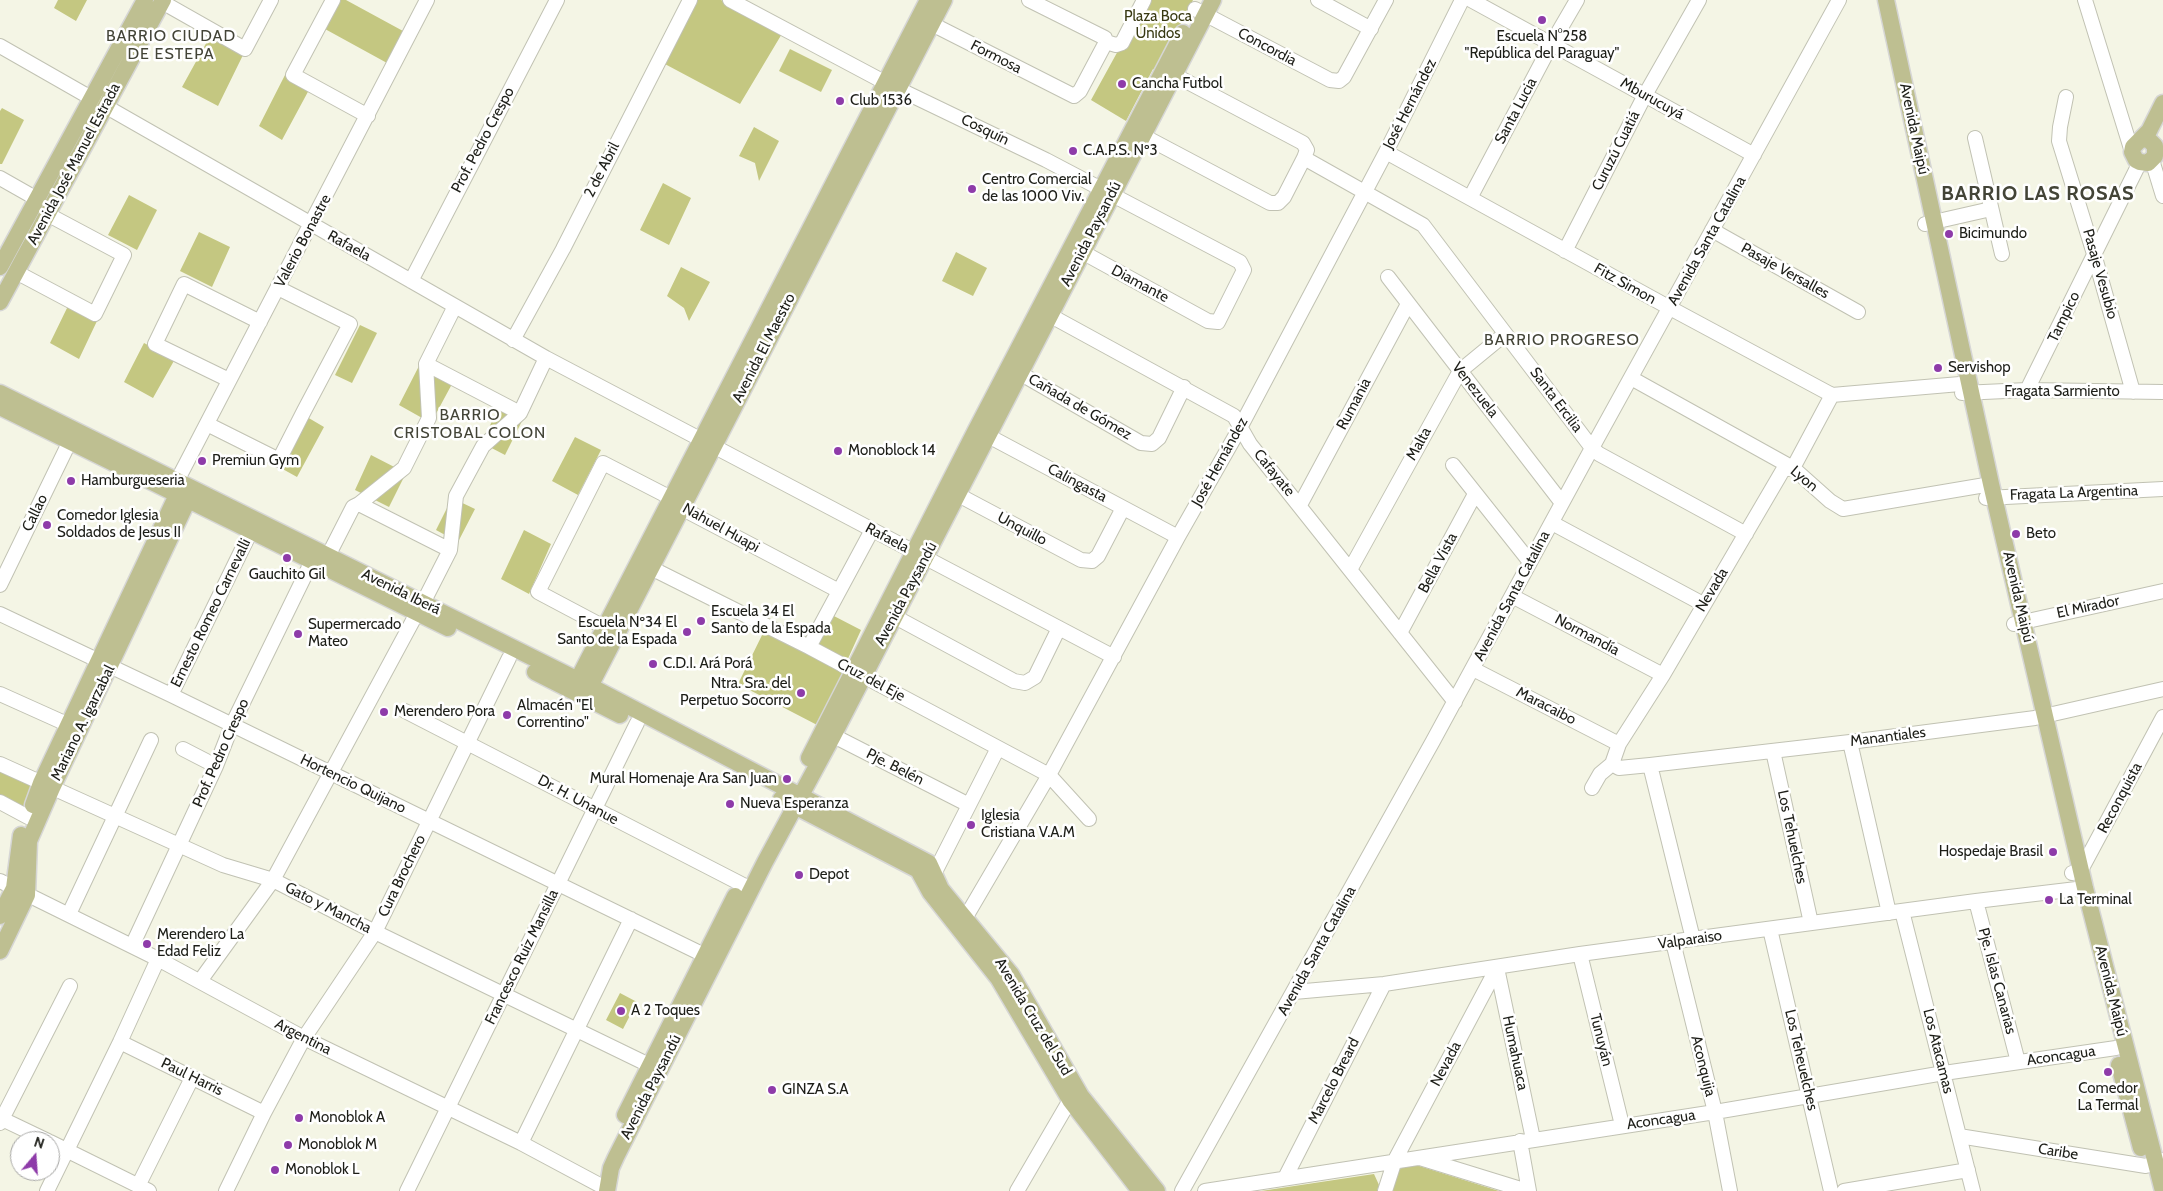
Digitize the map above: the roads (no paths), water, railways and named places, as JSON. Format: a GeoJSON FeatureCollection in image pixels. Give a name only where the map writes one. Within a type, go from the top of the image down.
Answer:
{"type":"FeatureCollection","features":[{"type":"Feature","properties":{"kind":"main road","name":"Avenida José Manuel Estrada"},"geometry":{"type":"LineString","coordinates":[[0,302],[47,214],[145,0]]}},
{"type":"Feature","properties":{"kind":"main road","name":"Avenida El Maestro"},"geometry":{"type":"LineString","coordinates":[[925,21],[928,0]]}},
{"type":"Feature","properties":{"kind":"main road","name":"Avenida El Maestro"},"geometry":{"type":"LineString","coordinates":[[581,688],[925,21],[944,0]]}},
{"type":"Feature","properties":{"kind":"main road","name":"Avenida Paysandú"},"geometry":{"type":"LineString","coordinates":[[602,1189],[746,886],[952,492],[1200,8],[1213,0]]}},
{"type":"Feature","properties":{"kind":"main road","name":"Avenida Maipú"},"geometry":{"type":"LineString","coordinates":[[1879,0],[1930,223]]}},
{"type":"Feature","properties":{"kind":"main road","name":"Avenida Maipú"},"geometry":{"type":"LineString","coordinates":[[1886,0],[1964,390],[2081,889],[2116,1048],[2155,1163],[2153,1191]]}},
{"type":"Feature","properties":{"kind":"main road","name":"Avenida José Manuel Estrada"},"geometry":{"type":"LineString","coordinates":[[0,265],[37,198],[162,1]]}},
{"type":"Feature","properties":{"kind":"main road"},"geometry":{"type":"LineString","coordinates":[[2148,153],[2149,131],[2163,103]]}},
{"type":"Feature","properties":{"kind":"main road"},"geometry":{"type":"LineString","coordinates":[[2148,153],[2163,126]]}},
{"type":"Feature","properties":{"kind":"main road","name":"Avenida Iberá"},"geometry":{"type":"LineString","coordinates":[[0,394],[184,491],[251,531],[312,561],[420,608],[581,688],[792,798]]}},
{"type":"Feature","properties":{"kind":"main road","name":"Avenida Iberá"},"geometry":{"type":"LineString","coordinates":[[0,406],[70,441],[328,556],[508,658],[581,688],[637,723],[792,798]]}},
{"type":"Feature","properties":{"kind":"main road","name":"Mariano A. Igarzabal"},"geometry":{"type":"LineString","coordinates":[[0,951],[13,888],[19,839],[28,817],[46,786],[105,663],[184,491]]}},
{"type":"Feature","properties":{"kind":"main road","name":"Avenida El Maestro"},"geometry":{"type":"LineString","coordinates":[[581,688],[604,627],[644,564]]}},
{"type":"Feature","properties":{"kind":"main road","name":"Mariano A. Igarzabal"},"geometry":{"type":"LineString","coordinates":[[0,916],[13,888],[46,786],[69,725],[105,663]]}},
{"type":"Feature","properties":{"kind":"main road","name":"Avenida Cruz del Sud"},"geometry":{"type":"LineString","coordinates":[[792,798],[929,863],[941,889],[998,978],[1070,1100],[1140,1191]]}},
{"type":"Feature","properties":{"kind":"main road","name":"Avenida Cruz del Sud"},"geometry":{"type":"LineString","coordinates":[[792,798],[918,870],[930,892],[963,923],[1011,974],[1081,1096],[1157,1191]]}},
{"type":"Feature","properties":{"kind":"main road","name":"Avenida Paysandú"},"geometry":{"type":"LineString","coordinates":[[602,1189],[605,1155],[704,955],[746,886]]}},
{"type":"Feature","properties":{"kind":"main road","name":"Avenida Maipú"},"geometry":{"type":"LineString","coordinates":[[2081,889],[2163,1191]]}},
{"type":"Feature","properties":{"kind":"street"},"geometry":{"type":"LineString","coordinates":[[162,1],[245,48],[271,0]]}},
{"type":"Feature","properties":{"kind":"street"},"geometry":{"type":"LineString","coordinates":[[333,0],[293,75],[368,116]]}},
{"type":"Feature","properties":{"kind":"street","name":"Valerio Bonastre"},"geometry":{"type":"LineString","coordinates":[[184,491],[207,424],[428,0]]}},
{"type":"Feature","properties":{"kind":"street","name":"Prof. Pedro Crespo"},"geometry":{"type":"LineString","coordinates":[[411,281],[557,0]]}},
{"type":"Feature","properties":{"kind":"street","name":"2 de Abril"},"geometry":{"type":"LineString","coordinates":[[513,340],[563,248],[690,0]]}},
{"type":"Feature","properties":{"kind":"street","name":"Cosquín"},"geometry":{"type":"LineString","coordinates":[[730,0],[892,86],[1037,156],[1240,262],[1244,270],[1218,322],[1208,321]]}},
{"type":"Feature","properties":{"kind":"street"},"geometry":{"type":"LineString","coordinates":[[1030,0],[1116,45],[1122,44],[1144,0]]}},
{"type":"Feature","properties":{"kind":"street"},"geometry":{"type":"LineString","coordinates":[[1318,0],[1371,29],[1386,0]]}},
{"type":"Feature","properties":{"kind":"street","name":"José Hernández"},"geometry":{"type":"LineString","coordinates":[[963,923],[1049,775],[1178,537],[1241,426],[1386,152],[1462,0]]}},
{"type":"Feature","properties":{"kind":"street","name":"Mburucuyá"},"geometry":{"type":"LineString","coordinates":[[1471,0],[1754,155]]}},
{"type":"Feature","properties":{"kind":"street","name":"Santa Lucia"},"geometry":{"type":"LineString","coordinates":[[1470,198],[1552,43],[1577,0]]}},
{"type":"Feature","properties":{"kind":"street","name":"Curuzú Cuatiá"},"geometry":{"type":"LineString","coordinates":[[1565,251],[1645,95],[1699,0]]}},
{"type":"Feature","properties":{"kind":"street","name":"Avenida Santa Catalina"},"geometry":{"type":"LineString","coordinates":[[1182,1191],[1455,702],[1592,448],[1839,0]]}},
{"type":"Feature","properties":{"kind":"street"},"geometry":{"type":"LineString","coordinates":[[2085,0],[2148,153],[2163,196]]}},
{"type":"Feature","properties":{"kind":"street","name":"Concordia"},"geometry":{"type":"LineString","coordinates":[[1200,8],[1330,80],[1339,81],[1344,77],[1371,29]]}},
{"type":"Feature","properties":{"kind":"street","name":"Formosa"},"geometry":{"type":"LineString","coordinates":[[925,21],[1074,96],[1080,91],[1106,40]]}},
{"type":"Feature","properties":{"kind":"street","name":"Rafaela"},"geometry":{"type":"LineString","coordinates":[[0,46],[513,340],[1114,657]]}},
{"type":"Feature","properties":{"kind":"street","name":"Santa Ercilia"},"geometry":{"type":"LineString","coordinates":[[1168,72],[1303,143],[1305,154],[1422,225],[1592,448],[1599,454],[1746,534]]}},
{"type":"Feature","properties":{"kind":"street","name":"Pasaje Vesubio"},"geometry":{"type":"LineString","coordinates":[[2066,98],[2059,142],[2094,254],[2133,392]]}},
{"type":"Feature","properties":{"kind":"street"},"geometry":{"type":"LineString","coordinates":[[1137,133],[1270,203],[1278,203],[1284,197],[1305,154]]}},
{"type":"Feature","properties":{"kind":"street"},"geometry":{"type":"LineString","coordinates":[[1975,138],[2002,254]]}},
{"type":"Feature","properties":{"kind":"street","name":"Fitz Simon"},"geometry":{"type":"LineString","coordinates":[[1386,152],[1832,395]]}},
{"type":"Feature","properties":{"kind":"street","name":"Tampico"},"geometry":{"type":"LineString","coordinates":[[2027,390],[2094,254],[2148,153]]}},
{"type":"Feature","properties":{"kind":"street"},"geometry":{"type":"LineString","coordinates":[[0,178],[37,198]]}},
{"type":"Feature","properties":{"kind":"street"},"geometry":{"type":"LineString","coordinates":[[1930,223],[1991,209]]}},
{"type":"Feature","properties":{"kind":"street"},"geometry":{"type":"LineString","coordinates":[[16,272],[95,314],[124,255],[47,214]]}},
{"type":"Feature","properties":{"kind":"street","name":"Pasaje Versalles"},"geometry":{"type":"LineString","coordinates":[[1712,230],[1858,312]]}},
{"type":"Feature","properties":{"kind":"street","name":"Diamante"},"geometry":{"type":"LineString","coordinates":[[1077,250],[1208,321]]}},
{"type":"Feature","properties":{"kind":"street","name":"Venezuela"},"geometry":{"type":"LineString","coordinates":[[1388,277],[1562,503]]}},
{"type":"Feature","properties":{"kind":"street"},"geometry":{"type":"LineString","coordinates":[[229,380],[155,344],[184,284],[260,322]]}},
{"type":"Feature","properties":{"kind":"street"},"geometry":{"type":"LineString","coordinates":[[207,424],[279,460],[350,324],[278,288]]}},
{"type":"Feature","properties":{"kind":"street","name":"Rumania"},"geometry":{"type":"LineString","coordinates":[[1300,505],[1408,304]]}},
{"type":"Feature","properties":{"kind":"street"},"geometry":{"type":"LineString","coordinates":[[328,556],[353,507],[404,468],[430,418],[426,364],[456,306]]}},
{"type":"Feature","properties":{"kind":"street","name":"Cafayate"},"geometry":{"type":"LineString","coordinates":[[1044,312],[1234,416],[1250,444],[1455,702]]}},
{"type":"Feature","properties":{"kind":"street","name":"Malta"},"geometry":{"type":"LineString","coordinates":[[1350,568],[1460,371],[1505,334]]}},
{"type":"Feature","properties":{"kind":"street"},"geometry":{"type":"LineString","coordinates":[[200,981],[273,880],[450,550],[456,496],[483,446],[520,413],[546,358]]}},
{"type":"Feature","properties":{"kind":"street"},"geometry":{"type":"LineString","coordinates":[[426,364],[520,413]]}},
{"type":"Feature","properties":{"kind":"street","name":"Cañada de Gómez"},"geometry":{"type":"LineString","coordinates":[[1014,370],[1141,443],[1152,444],[1159,438],[1184,387]]}},
{"type":"Feature","properties":{"kind":"street","name":"Lyon"},"geometry":{"type":"LineString","coordinates":[[1631,378],[1793,468],[1830,502],[1844,509],[1989,491]]}},
{"type":"Feature","properties":{"kind":"street"},"geometry":{"type":"LineString","coordinates":[[1832,395],[1964,390]]}},
{"type":"Feature","properties":{"kind":"street","name":"Fragata Sarmiento"},"geometry":{"type":"LineString","coordinates":[[1964,390],[2163,392]]}},
{"type":"Feature","properties":{"kind":"street","name":"Nevada"},"geometry":{"type":"LineString","coordinates":[[1592,788],[1600,774],[1612,764],[1620,744],[1663,675],[1783,470],[1793,468],[1832,395]]}},
{"type":"Feature","properties":{"kind":"street","name":"Calingasta"},"geometry":{"type":"LineString","coordinates":[[982,432],[1178,537]]}},
{"type":"Feature","properties":{"kind":"street","name":"Callao"},"geometry":{"type":"LineString","coordinates":[[0,585],[70,441]]}},
{"type":"Feature","properties":{"kind":"street","name":"Nahuel Huapi"},"geometry":{"type":"LineString","coordinates":[[604,627],[538,592],[603,463],[839,591]]}},
{"type":"Feature","properties":{"kind":"street"},"geometry":{"type":"LineString","coordinates":[[1453,465],[1530,562]]}},
{"type":"Feature","properties":{"kind":"street","name":"Fragata La Argentina"},"geometry":{"type":"LineString","coordinates":[[1989,491],[2163,489]]}},
{"type":"Feature","properties":{"kind":"street","name":"Unquillo"},"geometry":{"type":"LineString","coordinates":[[952,492],[1081,560],[1092,561],[1098,556],[1123,508]]}},
{"type":"Feature","properties":{"kind":"street","name":"Bella Vista"},"geometry":{"type":"LineString","coordinates":[[1400,633],[1475,494]]}},
{"type":"Feature","properties":{"kind":"street"},"geometry":{"type":"LineString","coordinates":[[359,504],[450,550]]}},
{"type":"Feature","properties":{"kind":"street"},"geometry":{"type":"LineString","coordinates":[[1552,523],[1703,604]]}},
{"type":"Feature","properties":{"kind":"street"},"geometry":{"type":"LineString","coordinates":[[809,647],[872,530]]}},
{"type":"Feature","properties":{"kind":"street","name":"Ernesto Romeo Carnevalli"},"geometry":{"type":"LineString","coordinates":[[171,694],[251,531]]}},
{"type":"Feature","properties":{"kind":"street","name":"Prof. Pedro Crespo"},"geometry":{"type":"LineString","coordinates":[[132,946],[216,766],[232,725],[312,561]]}},
{"type":"Feature","properties":{"kind":"street","name":"Cruz del Eje"},"geometry":{"type":"LineString","coordinates":[[644,564],[809,647],[1049,775],[1089,819]]}},
{"type":"Feature","properties":{"kind":"street","name":"El Mirador"},"geometry":{"type":"LineString","coordinates":[[2019,623],[2163,591]]}},
{"type":"Feature","properties":{"kind":"street","name":"Normandía"},"geometry":{"type":"LineString","coordinates":[[1512,596],[1663,675]]}},
{"type":"Feature","properties":{"kind":"street"},"geometry":{"type":"LineString","coordinates":[[888,613],[1014,681],[1026,683],[1035,677],[1059,628]]}},
{"type":"Feature","properties":{"kind":"street","name":"Hortencio Quijano"},"geometry":{"type":"LineString","coordinates":[[0,614],[171,694],[704,955]]}},
{"type":"Feature","properties":{"kind":"street","name":"Cura Brochero"},"geometry":{"type":"LineString","coordinates":[[226,1191],[264,1113],[304,1038],[375,932],[508,658]]}},
{"type":"Feature","properties":{"kind":"street","name":"Maracaibo"},"geometry":{"type":"LineString","coordinates":[[1473,669],[1620,744]]}},
{"type":"Feature","properties":{"kind":"street","name":"Manantiales"},"geometry":{"type":"LineString","coordinates":[[1612,764],[1619,768],[1650,765],[1850,742],[2040,717],[2163,689]]}},
{"type":"Feature","properties":{"kind":"street"},"geometry":{"type":"LineString","coordinates":[[0,694],[69,725]]}},
{"type":"Feature","properties":{"kind":"street","name":"Dr. H. Unanue"},"geometry":{"type":"LineString","coordinates":[[404,711],[746,886]]}},
{"type":"Feature","properties":{"kind":"street","name":"Reconquista"},"geometry":{"type":"LineString","coordinates":[[2077,872],[2163,717]]}},
{"type":"Feature","properties":{"kind":"street","name":"Francesco Ruiz Mansilla"},"geometry":{"type":"LineString","coordinates":[[409,1190],[637,723]]}},
{"type":"Feature","properties":{"kind":"street","name":"Pje. Belén"},"geometry":{"type":"LineString","coordinates":[[827,733],[969,805]]}},
{"type":"Feature","properties":{"kind":"street"},"geometry":{"type":"LineString","coordinates":[[69,914],[151,740]]}},
{"type":"Feature","properties":{"kind":"street","name":"Los Atacamas"},"geometry":{"type":"LineString","coordinates":[[1850,742],[1896,912],[1944,1073],[1973,1191]]}},
{"type":"Feature","properties":{"kind":"street"},"geometry":{"type":"LineString","coordinates":[[934,874],[998,748]]}},
{"type":"Feature","properties":{"kind":"street"},"geometry":{"type":"LineString","coordinates":[[183,749],[216,766]]}},
{"type":"Feature","properties":{"kind":"street","name":"Los Tehuelches"},"geometry":{"type":"LineString","coordinates":[[1773,751],[1811,923]]}},
{"type":"Feature","properties":{"kind":"street","name":"Gato y Mancha"},"geometry":{"type":"LineString","coordinates":[[0,764],[178,845],[223,864],[273,880],[375,932],[650,1065]]}},
{"type":"Feature","properties":{"kind":"street"},"geometry":{"type":"LineString","coordinates":[[1650,765],[1693,939]]}},
{"type":"Feature","properties":{"kind":"street"},"geometry":{"type":"LineString","coordinates":[[0,802],[28,817]]}},
{"type":"Feature","properties":{"kind":"street","name":"Argentina"},"geometry":{"type":"LineString","coordinates":[[13,888],[158,959],[304,1038],[521,1144],[602,1189]]}},
{"type":"Feature","properties":{"kind":"street","name":"Valparaiso"},"geometry":{"type":"LineString","coordinates":[[1294,992],[1384,984],[1580,954],[1976,901],[2081,889]]}},
{"type":"Feature","properties":{"kind":"street","name":"Pje. Islas Canarias"},"geometry":{"type":"LineString","coordinates":[[1976,901],[2018,1062]]}},
{"type":"Feature","properties":{"kind":"street"},"geometry":{"type":"LineString","coordinates":[[521,1144],[631,919]]}},
{"type":"Feature","properties":{"kind":"street","name":"Los Teheuelches"},"geometry":{"type":"LineString","coordinates":[[1770,929],[1832,1191]]}},
{"type":"Feature","properties":{"kind":"street","name":"Aconquija"},"geometry":{"type":"LineString","coordinates":[[1673,942],[1714,1112],[1730,1191]]}},
{"type":"Feature","properties":{"kind":"street","name":"Tunuyán"},"geometry":{"type":"LineString","coordinates":[[1580,954],[1622,1125]]}},
{"type":"Feature","properties":{"kind":"street"},"geometry":{"type":"LineString","coordinates":[[47,1191],[120,1042],[158,959]]}},
{"type":"Feature","properties":{"kind":"street","name":"Nevada"},"geometry":{"type":"LineString","coordinates":[[1385,1191],[1395,1160],[1497,968]]}},
{"type":"Feature","properties":{"kind":"street","name":"Humahuaca"},"geometry":{"type":"LineString","coordinates":[[1497,968],[1526,1140],[1528,1191]]}},
{"type":"Feature","properties":{"kind":"street","name":"Marcelo Breard"},"geometry":{"type":"LineString","coordinates":[[1285,1178],[1384,984]]}},
{"type":"Feature","properties":{"kind":"street"},"geometry":{"type":"LineString","coordinates":[[25,1131],[1,1120],[70,986]]}},
{"type":"Feature","properties":{"kind":"street","name":"Paul Harris"},"geometry":{"type":"LineString","coordinates":[[120,1042],[264,1113]]}},
{"type":"Feature","properties":{"kind":"street","name":"Aconcagua"},"geometry":{"type":"LineString","coordinates":[[1205,1191],[1714,1112],[1944,1073],[2116,1048]]}},
{"type":"Feature","properties":{"kind":"street"},"geometry":{"type":"LineString","coordinates":[[60,1147],[144,1188],[192,1078]]}},
{"type":"Feature","properties":{"kind":"street"},"geometry":{"type":"LineString","coordinates":[[1018,1191],[1070,1100]]}},
{"type":"Feature","properties":{"kind":"street","name":"Caribe"},"geometry":{"type":"LineString","coordinates":[[1960,1136],[2155,1163]]}},
{"type":"Feature","properties":{"kind":"street"},"geometry":{"type":"LineString","coordinates":[[1416,1157],[1528,1191]]}},
{"type":"Feature","properties":{"kind":"street"},"geometry":{"type":"LineString","coordinates":[[1844,1191],[1968,1170]]}},
{"type":"Feature","properties":{"kind":"place","name":"Escuela N°258 \"República del Paraguay\""},"geometry":{"type":"Point","coordinates":[1542,20]}},
{"type":"Feature","properties":{"kind":"place","name":"Cancha Futbol"},"geometry":{"type":"Point","coordinates":[1122,84]}},
{"type":"Feature","properties":{"kind":"place","name":"Club 1536"},"geometry":{"type":"Point","coordinates":[840,101]}},
{"type":"Feature","properties":{"kind":"place","name":"C.A.P.S. Nº3"},"geometry":{"type":"Point","coordinates":[1073,151]}},
{"type":"Feature","properties":{"kind":"place","name":"Centro Comercial de las 1000 Viv."},"geometry":{"type":"Point","coordinates":[972,189]}},
{"type":"Feature","properties":{"kind":"place","name":"Bicimundo"},"geometry":{"type":"Point","coordinates":[1949,234]}},
{"type":"Feature","properties":{"kind":"place","name":"Servishop"},"geometry":{"type":"Point","coordinates":[1938,368]}},
{"type":"Feature","properties":{"kind":"place","name":"Monoblock 14"},"geometry":{"type":"Point","coordinates":[838,451]}},
{"type":"Feature","properties":{"kind":"place","name":"Premiun Gym"},"geometry":{"type":"Point","coordinates":[202,461]}},
{"type":"Feature","properties":{"kind":"place","name":"Hamburgueseria"},"geometry":{"type":"Point","coordinates":[71,481]}},
{"type":"Feature","properties":{"kind":"place","name":"Comedor Iglesia Soldados de Jesus II"},"geometry":{"type":"Point","coordinates":[47,525]}},
{"type":"Feature","properties":{"kind":"place","name":"Beto"},"geometry":{"type":"Point","coordinates":[2016,534]}},
{"type":"Feature","properties":{"kind":"place","name":"Gauchito Gil"},"geometry":{"type":"Point","coordinates":[287,558]}},
{"type":"Feature","properties":{"kind":"place","name":"Escuela 34 El Santo de la Espada"},"geometry":{"type":"Point","coordinates":[701,621]}},
{"type":"Feature","properties":{"kind":"place","name":"Escuela Nº34 El Santo de la Espada"},"geometry":{"type":"Point","coordinates":[687,632]}},
{"type":"Feature","properties":{"kind":"place","name":"Supermercado Mateo"},"geometry":{"type":"Point","coordinates":[298,634]}},
{"type":"Feature","properties":{"kind":"place","name":"C.D.I. Ará Porá"},"geometry":{"type":"Point","coordinates":[653,664]}},
{"type":"Feature","properties":{"kind":"place","name":"Ntra. Sra. del Perpetuo Socorro"},"geometry":{"type":"Point","coordinates":[801,693]}},
{"type":"Feature","properties":{"kind":"place","name":"Merendero Pora"},"geometry":{"type":"Point","coordinates":[384,712]}},
{"type":"Feature","properties":{"kind":"place","name":"Almacén \"El Correntino\""},"geometry":{"type":"Point","coordinates":[507,715]}},
{"type":"Feature","properties":{"kind":"place","name":"Mural Homenaje Ara San Juan"},"geometry":{"type":"Point","coordinates":[787,779]}},
{"type":"Feature","properties":{"kind":"place","name":"Nueva Esperanza"},"geometry":{"type":"Point","coordinates":[730,804]}},
{"type":"Feature","properties":{"kind":"place","name":"Iglesia Cristiana V.A.M"},"geometry":{"type":"Point","coordinates":[971,825]}},
{"type":"Feature","properties":{"kind":"place","name":"Hospedaje Brasil"},"geometry":{"type":"Point","coordinates":[2053,852]}},
{"type":"Feature","properties":{"kind":"place","name":"Depot"},"geometry":{"type":"Point","coordinates":[799,875]}},
{"type":"Feature","properties":{"kind":"place","name":"La Terminal"},"geometry":{"type":"Point","coordinates":[2049,900]}},
{"type":"Feature","properties":{"kind":"place","name":"Merendero La Edad Feliz"},"geometry":{"type":"Point","coordinates":[147,944]}},
{"type":"Feature","properties":{"kind":"place","name":"A 2 Toques"},"geometry":{"type":"Point","coordinates":[621,1011]}},
{"type":"Feature","properties":{"kind":"place","name":"Comedor La Termal"},"geometry":{"type":"Point","coordinates":[2108,1072]}},
{"type":"Feature","properties":{"kind":"place","name":"GINZA S.A"},"geometry":{"type":"Point","coordinates":[772,1090]}},
{"type":"Feature","properties":{"kind":"place","name":"Monoblok A"},"geometry":{"type":"Point","coordinates":[299,1118]}},
{"type":"Feature","properties":{"kind":"place","name":"Monoblok M"},"geometry":{"type":"Point","coordinates":[288,1145]}},
{"type":"Feature","properties":{"kind":"place","name":"Monoblok L"},"geometry":{"type":"Point","coordinates":[275,1170]}},
{"type":"Feature","properties":{"kind":"district","name":"BARRIO CIUDAD DE ESTEPA"},"geometry":{"type":"Point","coordinates":[171,45]}},
{"type":"Feature","properties":{"kind":"district","name":"BARRIO LAS ROSAS"},"geometry":{"type":"Point","coordinates":[2038,194]}},
{"type":"Feature","properties":{"kind":"district","name":"BARRIO PROGRESO"},"geometry":{"type":"Point","coordinates":[1562,340]}},
{"type":"Feature","properties":{"kind":"district","name":"BARRIO CRISTOBAL COLON"},"geometry":{"type":"Point","coordinates":[470,424]}},
{"type":"Feature","properties":{"kind":"park label","name":"Plaza Boca Unidos"},"geometry":{"type":"Point","coordinates":[1158,26]}}]}
